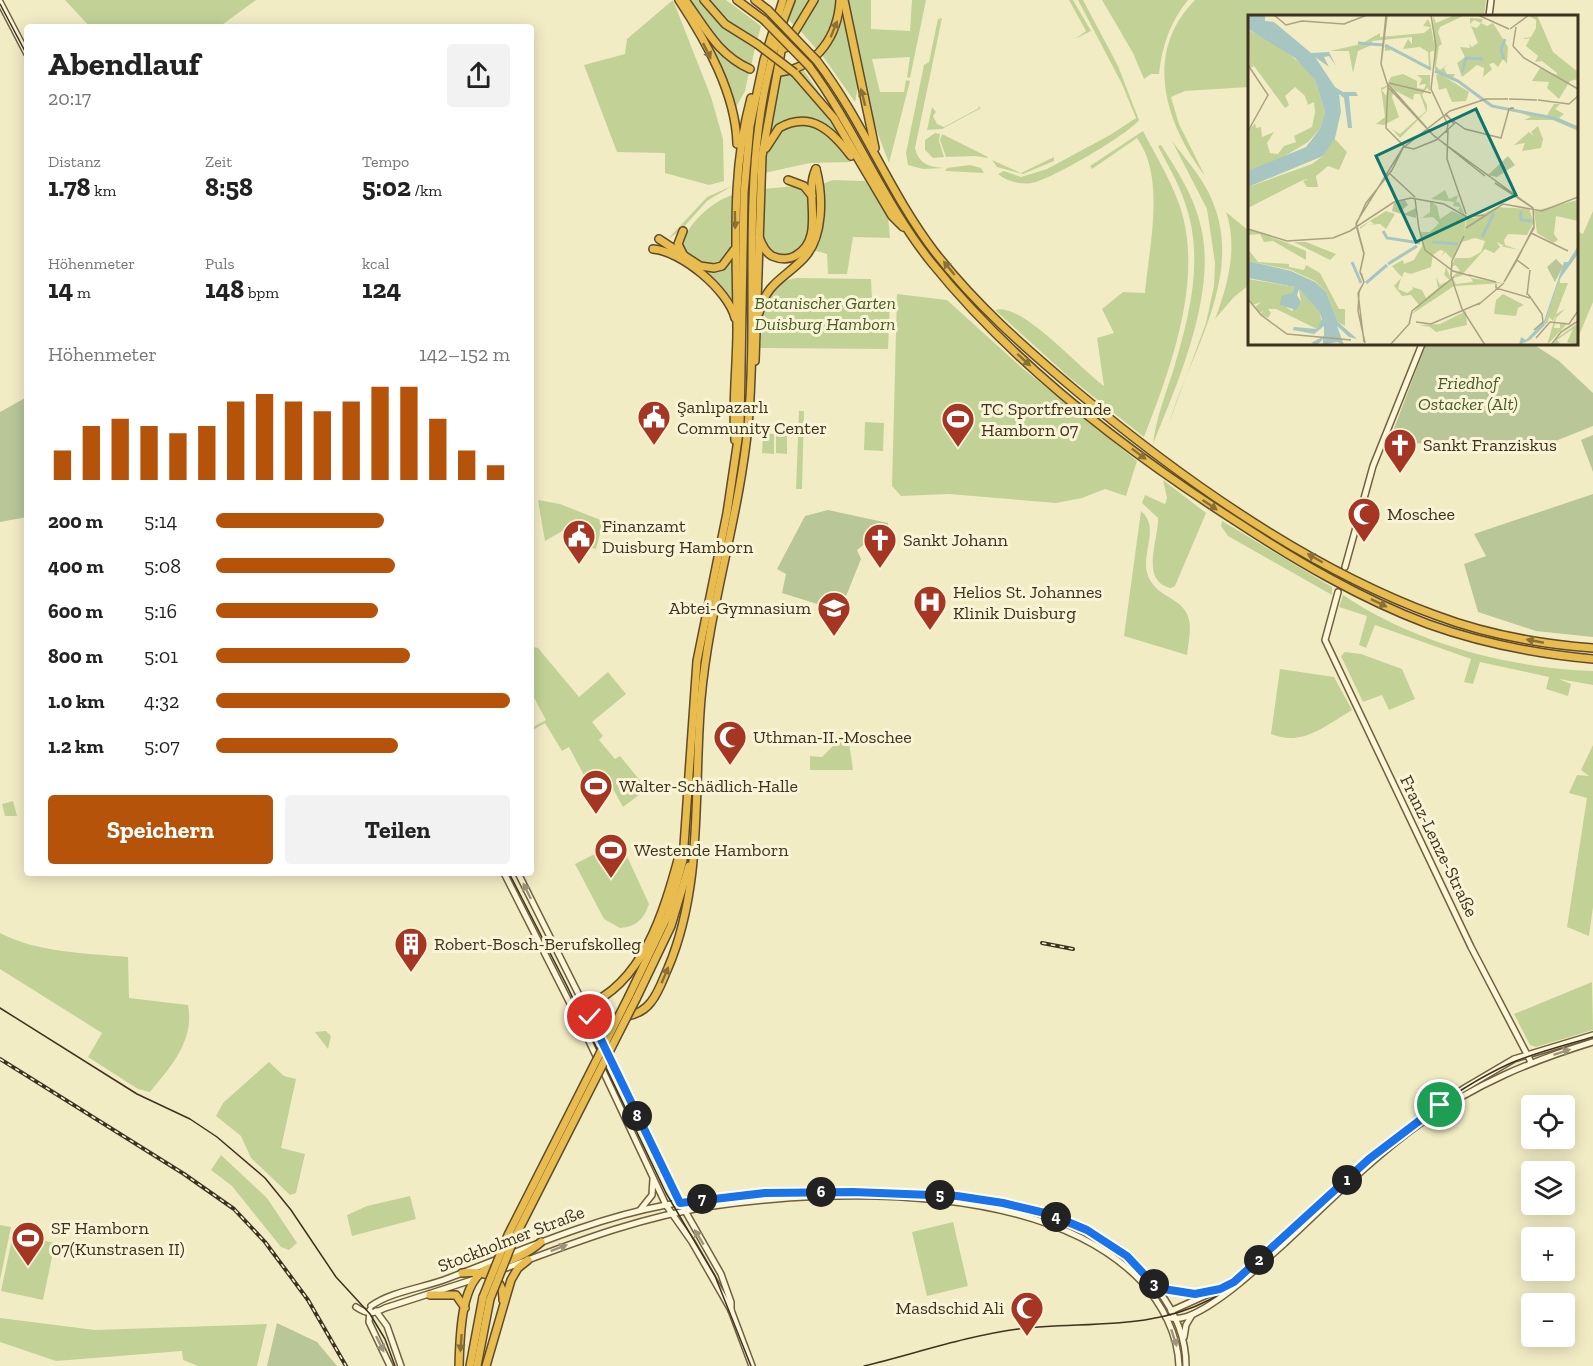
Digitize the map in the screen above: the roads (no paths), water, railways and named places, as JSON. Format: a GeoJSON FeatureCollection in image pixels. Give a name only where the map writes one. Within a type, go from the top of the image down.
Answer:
{"type":"FeatureCollection","features":[{"type":"Feature","properties":{"kind":"highway"},"geometry":{"type":"LineString","coordinates":[[679,0],[724,86],[735,123],[738,161]]}},
{"type":"Feature","properties":{"kind":"highway"},"geometry":{"type":"LineString","coordinates":[[685,0],[714,43],[736,63],[750,69]]}},
{"type":"Feature","properties":{"kind":"highway"},"geometry":{"type":"LineString","coordinates":[[704,0],[725,24],[757,44],[795,73],[834,118],[856,160]]}},
{"type":"Feature","properties":{"kind":"highway"},"geometry":{"type":"LineString","coordinates":[[737,0],[764,20],[809,66],[840,110],[911,235]]}},
{"type":"Feature","properties":{"kind":"highway"},"geometry":{"type":"LineString","coordinates":[[757,0],[817,61],[848,105],[924,236],[987,312],[1029,351],[1120,427],[1167,462],[1291,544],[1394,599],[1455,622],[1494,633],[1545,643],[1593,648]]}},
{"type":"Feature","properties":{"kind":"highway"},"geometry":{"type":"LineString","coordinates":[[778,64],[798,22],[814,0]]}},
{"type":"Feature","properties":{"kind":"highway"},"geometry":{"type":"LineString","coordinates":[[842,0],[877,157]]}},
{"type":"Feature","properties":{"kind":"highway"},"geometry":{"type":"LineString","coordinates":[[780,72],[800,66],[822,50],[835,31],[842,0]]}},
{"type":"Feature","properties":{"kind":"highway"},"geometry":{"type":"LineString","coordinates":[[590,1017],[630,1016],[649,1005],[657,992],[685,921],[694,863],[705,662],[740,487],[754,377],[762,156],[786,2]]}},
{"type":"Feature","properties":{"kind":"highway"},"geometry":{"type":"LineString","coordinates":[[633,997],[668,915],[683,860],[698,661],[736,457],[742,391],[750,126],[764,60],[786,2]]}},
{"type":"Feature","properties":{"kind":"highway"},"geometry":{"type":"LineString","coordinates":[[749,176],[763,97],[786,2]]}},
{"type":"Feature","properties":{"kind":"highway"},"geometry":{"type":"LineString","coordinates":[[736,457],[736,179],[745,119],[759,67],[764,60]]}},
{"type":"Feature","properties":{"kind":"highway"},"geometry":{"type":"LineString","coordinates":[[762,156],[770,139],[779,128],[806,120],[832,132],[856,160],[892,216],[911,235],[981,321],[1116,437],[1162,472],[1295,559],[1390,609],[1473,638],[1544,654],[1593,658]]}},
{"type":"Feature","properties":{"kind":"highway"},"geometry":{"type":"LineString","coordinates":[[756,324],[770,288],[803,259],[815,240],[819,211],[816,169],[812,177],[813,221],[805,247],[793,257],[780,259],[768,253],[763,247],[758,230]]}},
{"type":"Feature","properties":{"kind":"highway"},"geometry":{"type":"LineString","coordinates":[[788,180],[804,186],[813,198]]}},
{"type":"Feature","properties":{"kind":"highway"},"geometry":{"type":"LineString","coordinates":[[748,192],[750,395]]}},
{"type":"Feature","properties":{"kind":"highway"},"geometry":{"type":"LineString","coordinates":[[683,231],[678,244],[684,257]]}},
{"type":"Feature","properties":{"kind":"highway"},"geometry":{"type":"LineString","coordinates":[[664,251],[659,239],[700,266],[714,268],[728,262],[736,245]]}},
{"type":"Feature","properties":{"kind":"highway"},"geometry":{"type":"LineString","coordinates":[[653,249],[664,251],[714,283],[729,303],[737,331]]}},
{"type":"Feature","properties":{"kind":"highway"},"geometry":{"type":"LineString","coordinates":[[470,1366],[486,1298],[680,903],[695,828]]}},
{"type":"Feature","properties":{"kind":"highway"},"geometry":{"type":"LineString","coordinates":[[585,1006],[605,997],[618,987],[638,959],[667,898],[686,830]]}},
{"type":"Feature","properties":{"kind":"highway"},"geometry":{"type":"LineString","coordinates":[[598,1034],[602,1023],[611,1017]]}},
{"type":"Feature","properties":{"kind":"highway"},"geometry":{"type":"LineString","coordinates":[[459,1366],[465,1308],[472,1280],[541,1242]]}},
{"type":"Feature","properties":{"kind":"highway"},"geometry":{"type":"LineString","coordinates":[[486,1366],[513,1275],[528,1260]]}},
{"type":"Feature","properties":{"kind":"highway"},"geometry":{"type":"LineString","coordinates":[[462,1273],[484,1273],[496,1279],[502,1289],[502,1309]]}},
{"type":"Feature","properties":{"kind":"highway"},"geometry":{"type":"LineString","coordinates":[[430,1295],[456,1295],[465,1308]]}},
{"type":"Feature","properties":{"kind":"highway"},"geometry":{"type":"LineString","coordinates":[[477,1366],[486,1298]]}},
{"type":"Feature","properties":{"kind":"main road"},"geometry":{"type":"LineString","coordinates":[[1490,15],[1491,0]]}},
{"type":"Feature","properties":{"kind":"main road"},"geometry":{"type":"LineString","coordinates":[[0,2],[24,48]]}},
{"type":"Feature","properties":{"kind":"main road"},"geometry":{"type":"LineString","coordinates":[[1345,567],[1373,466],[1422,345]]}},
{"type":"Feature","properties":{"kind":"main road","name":"Franz-Lenze-Straße"},"geometry":{"type":"LineString","coordinates":[[1338,592],[1325,640],[1470,947],[1531,1062]]}},
{"type":"Feature","properties":{"kind":"main road"},"geometry":{"type":"LineString","coordinates":[[506,876],[613,1090],[653,1177],[721,1274],[731,1302],[731,1310]]}},
{"type":"Feature","properties":{"kind":"main road"},"geometry":{"type":"LineString","coordinates":[[520,876],[680,1203],[678,1213],[692,1242],[731,1310],[752,1366]]}},
{"type":"Feature","properties":{"kind":"main road"},"geometry":{"type":"LineString","coordinates":[[1245,1276],[1172,1311],[1166,1317],[1176,1320],[1193,1314],[1245,1276],[1400,1134],[1490,1072],[1528,1054],[1593,1035]]}},
{"type":"Feature","properties":{"kind":"main road"},"geometry":{"type":"LineString","coordinates":[[1288,1236],[1372,1162],[1422,1123],[1487,1082],[1531,1062],[1593,1042]]}},
{"type":"Feature","properties":{"kind":"main road"},"geometry":{"type":"LineString","coordinates":[[639,1211],[652,1195],[653,1177]]}},
{"type":"Feature","properties":{"kind":"main road","name":"Stockholmer Straße"},"geometry":{"type":"LineString","coordinates":[[371,1306],[541,1242],[639,1211],[670,1204],[765,1193],[922,1194],[1003,1203],[1049,1214],[1087,1230],[1127,1256],[1157,1288],[1172,1311],[1183,1341],[1186,1366]]}},
{"type":"Feature","properties":{"kind":"main road","name":"Stockholmer Straße"},"geometry":{"type":"LineString","coordinates":[[484,1273],[528,1260],[611,1229],[678,1213],[766,1201],[854,1197],[924,1200],[1015,1214],[1055,1225],[1102,1248],[1151,1293],[1166,1317],[1177,1346],[1179,1366]]}},
{"type":"Feature","properties":{"kind":"main road","name":"Stockholmer Straße"},"geometry":{"type":"LineString","coordinates":[[370,1314],[472,1280]]}},
{"type":"Feature","properties":{"kind":"main road"},"geometry":{"type":"LineString","coordinates":[[1157,1288],[1195,1294],[1220,1289]]}},
{"type":"Feature","properties":{"kind":"main road"},"geometry":{"type":"LineString","coordinates":[[371,1306],[387,1326],[401,1366]]}},
{"type":"Feature","properties":{"kind":"main road"},"geometry":{"type":"LineString","coordinates":[[371,1306],[369,1322],[390,1366]]}},
{"type":"Feature","properties":{"kind":"main road"},"geometry":{"type":"LineString","coordinates":[[356,1307],[370,1314]]}},
{"type":"Feature","properties":{"kind":"main road"},"geometry":{"type":"LineString","coordinates":[[1183,1341],[1186,1325],[1193,1314]]}},
{"type":"Feature","properties":{"kind":"tunnel"},"geometry":{"type":"LineString","coordinates":[[1338,592],[1344,570]]}},
{"type":"Feature","properties":{"kind":"tram line"},"geometry":{"type":"LineString","coordinates":[[0,4],[24,49]]}},
{"type":"Feature","properties":{"kind":"tram line"},"geometry":{"type":"LineString","coordinates":[[511,876],[567,986],[666,1193],[715,1276],[751,1366]]}},
{"type":"Feature","properties":{"kind":"tram line"},"geometry":{"type":"LineString","coordinates":[[0,1008],[137,1094],[190,1119],[217,1137],[265,1178],[291,1210],[336,1277],[370,1314],[385,1339],[395,1366]]}},
{"type":"Feature","properties":{"kind":"tram line"},"geometry":{"type":"LineString","coordinates":[[864,1366],[999,1332],[1140,1321],[1186,1310],[1209,1300],[1240,1280],[1366,1164],[1435,1108],[1485,1076],[1511,1063],[1593,1037]]}},
{"type":"Feature","properties":{"kind":"railway"},"geometry":{"type":"LineString","coordinates":[[1042,943],[1073,949]]}},
{"type":"Feature","properties":{"kind":"railway"},"geometry":{"type":"LineString","coordinates":[[0,1059],[184,1174],[234,1209],[265,1242],[308,1300],[346,1366]]}},
{"type":"Feature","properties":{"kind":"place","name":"Şanlıpazarlı Community Center"},"geometry":{"type":"Point","coordinates":[654,446]}},
{"type":"Feature","properties":{"kind":"place","name":"TC Sportfreunde Hamborn 07"},"geometry":{"type":"Point","coordinates":[958,448]}},
{"type":"Feature","properties":{"kind":"place","name":"Sankt Franziskus"},"geometry":{"type":"Point","coordinates":[1400,474]}},
{"type":"Feature","properties":{"kind":"place","name":"Moschee"},"geometry":{"type":"Point","coordinates":[1364,543]}},
{"type":"Feature","properties":{"kind":"place","name":"Finanzamt Duisburg Hamborn"},"geometry":{"type":"Point","coordinates":[579,565]}},
{"type":"Feature","properties":{"kind":"place","name":"Sankt Johann"},"geometry":{"type":"Point","coordinates":[880,569]}},
{"type":"Feature","properties":{"kind":"place","name":"Helios St. Johannes Klinik Duisburg"},"geometry":{"type":"Point","coordinates":[930,631]}},
{"type":"Feature","properties":{"kind":"place","name":"Abtei-Gymnasium"},"geometry":{"type":"Point","coordinates":[834,637]}},
{"type":"Feature","properties":{"kind":"place","name":"Uthman-II.-Moschee"},"geometry":{"type":"Point","coordinates":[730,766]}},
{"type":"Feature","properties":{"kind":"place","name":"Walter-Schädlich-Halle"},"geometry":{"type":"Point","coordinates":[596,815]}},
{"type":"Feature","properties":{"kind":"place","name":"Westende Hamborn"},"geometry":{"type":"Point","coordinates":[611,879]}},
{"type":"Feature","properties":{"kind":"place","name":"Robert-Bosch-Berufskolleg"},"geometry":{"type":"Point","coordinates":[411,973]}},
{"type":"Feature","properties":{"kind":"place","name":"SF Hamborn 07(Kunstrasen II)"},"geometry":{"type":"Point","coordinates":[28,1267]}},
{"type":"Feature","properties":{"kind":"place","name":"Masdschid Ali"},"geometry":{"type":"Point","coordinates":[1027,1337]}},
{"type":"Feature","properties":{"kind":"park label","name":"Botanischer Garten Duisburg Hamborn"},"geometry":{"type":"Point","coordinates":[825,313]}},
{"type":"Feature","properties":{"kind":"park label","name":"Friedhof Ostacker (Alt)"},"geometry":{"type":"Point","coordinates":[1468,394]}}]}
